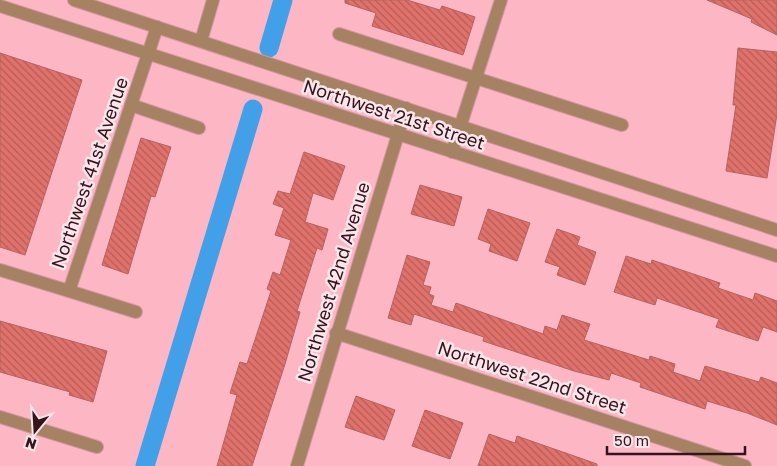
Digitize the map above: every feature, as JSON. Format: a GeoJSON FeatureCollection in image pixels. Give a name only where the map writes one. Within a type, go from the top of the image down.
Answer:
{"type":"FeatureCollection","features":[{"type":"Feature","properties":{"kind":"street","name":"Northwest 21st Street"},"geometry":{"type":"LineString","coordinates":[[74,0],[777,230]]}},
{"type":"Feature","properties":{"kind":"street"},"geometry":{"type":"LineString","coordinates":[[201,41],[213,0]]}},
{"type":"Feature","properties":{"kind":"street"},"geometry":{"type":"LineString","coordinates":[[452,152],[501,0]]}},
{"type":"Feature","properties":{"kind":"street","name":"Northwest 21st Street"},"geometry":{"type":"LineString","coordinates":[[7,5],[148,54],[777,256]]}},
{"type":"Feature","properties":{"kind":"street","name":"Northwest 41st Avenue"},"geometry":{"type":"LineString","coordinates":[[0,270],[69,291],[157,27]]}},
{"type":"Feature","properties":{"kind":"street"},"geometry":{"type":"LineString","coordinates":[[339,34],[622,125]]}},
{"type":"Feature","properties":{"kind":"street"},"geometry":{"type":"LineString","coordinates":[[131,105],[200,128]]}},
{"type":"Feature","properties":{"kind":"street","name":"Northwest 42nd Avenue"},"geometry":{"type":"LineString","coordinates":[[297,466],[406,108]]}},
{"type":"Feature","properties":{"kind":"street"},"geometry":{"type":"LineString","coordinates":[[69,291],[136,312]]}},
{"type":"Feature","properties":{"kind":"street","name":"Northwest 22nd Street"},"geometry":{"type":"LineString","coordinates":[[336,333],[745,466]]}},
{"type":"Feature","properties":{"kind":"street"},"geometry":{"type":"LineString","coordinates":[[0,417],[97,447]]}},
{"type":"Feature","properties":{"kind":"building"},"geometry":{"type":"Polygon","coordinates":[[[345,0],[407,0],[440,10],[442,6],[475,17],[463,55],[372,26],[376,13],[345,3],[345,0]]]}},
{"type":"Feature","properties":{"kind":"building"},"geometry":{"type":"Polygon","coordinates":[[[707,0],[777,0],[777,35],[751,22],[752,19],[707,0]]]}},
{"type":"Feature","properties":{"kind":"building"},"geometry":{"type":"Polygon","coordinates":[[[738,48],[777,52],[777,114],[767,178],[726,171],[736,105],[733,105],[738,48]]]}},
{"type":"Feature","properties":{"kind":"building"},"geometry":{"type":"Polygon","coordinates":[[[0,53],[82,80],[25,255],[0,247],[0,53]]]}},
{"type":"Feature","properties":{"kind":"building"},"geometry":{"type":"Polygon","coordinates":[[[141,138],[171,147],[155,197],[151,196],[128,274],[102,265],[141,138]]]}},
{"type":"Feature","properties":{"kind":"building"},"geometry":{"type":"Polygon","coordinates":[[[304,152],[345,166],[333,200],[313,193],[305,222],[328,229],[322,250],[317,248],[297,311],[300,312],[285,364],[252,466],[217,466],[237,395],[230,393],[240,362],[247,364],[271,291],[267,289],[273,272],[280,275],[291,240],[275,235],[284,208],[273,204],[278,191],[290,194],[304,152]]]}},
{"type":"Feature","properties":{"kind":"building"},"geometry":{"type":"Polygon","coordinates":[[[420,185],[462,197],[454,226],[411,214],[420,185]]]}},
{"type":"Feature","properties":{"kind":"building"},"geometry":{"type":"Polygon","coordinates":[[[488,209],[530,223],[517,261],[489,251],[491,244],[478,239],[488,209]]]}},
{"type":"Feature","properties":{"kind":"building"},"geometry":{"type":"Polygon","coordinates":[[[557,229],[580,237],[577,245],[596,252],[585,285],[557,275],[560,267],[545,262],[557,229]]]}},
{"type":"Feature","properties":{"kind":"building"},"geometry":{"type":"Polygon","coordinates":[[[407,255],[430,262],[423,285],[431,287],[429,294],[434,296],[431,305],[453,312],[456,303],[543,334],[545,326],[557,330],[562,315],[590,324],[584,340],[649,360],[650,356],[675,364],[673,372],[700,381],[705,366],[759,382],[761,377],[777,383],[777,425],[747,413],[707,401],[705,409],[640,387],[641,383],[611,373],[609,380],[574,371],[483,341],[484,337],[414,314],[411,325],[388,318],[407,255]]]}},
{"type":"Feature","properties":{"kind":"building"},"geometry":{"type":"Polygon","coordinates":[[[626,256],[651,264],[652,260],[720,283],[718,288],[753,300],[755,293],[777,301],[777,332],[763,327],[758,341],[716,327],[719,319],[657,298],[655,305],[614,292],[626,256]]]}},
{"type":"Feature","properties":{"kind":"building"},"geometry":{"type":"Polygon","coordinates":[[[0,321],[107,351],[93,402],[69,395],[70,392],[0,372],[0,321]]]}},
{"type":"Feature","properties":{"kind":"building"},"geometry":{"type":"Polygon","coordinates":[[[356,396],[395,410],[384,440],[345,427],[356,396]]]}},
{"type":"Feature","properties":{"kind":"building"},"geometry":{"type":"Polygon","coordinates":[[[425,410],[463,423],[450,459],[412,446],[425,410]]]}},
{"type":"Feature","properties":{"kind":"building"},"geometry":{"type":"Polygon","coordinates":[[[489,434],[515,443],[517,436],[597,464],[597,466],[478,466],[489,434]]]}},
{"type":"Feature","properties":{"kind":"waterway"},"geometry":{"type":"LineString","coordinates":[[269,48],[283,0]]}},
{"type":"Feature","properties":{"kind":"waterway"},"geometry":{"type":"LineString","coordinates":[[145,466],[253,109]]}}]}
